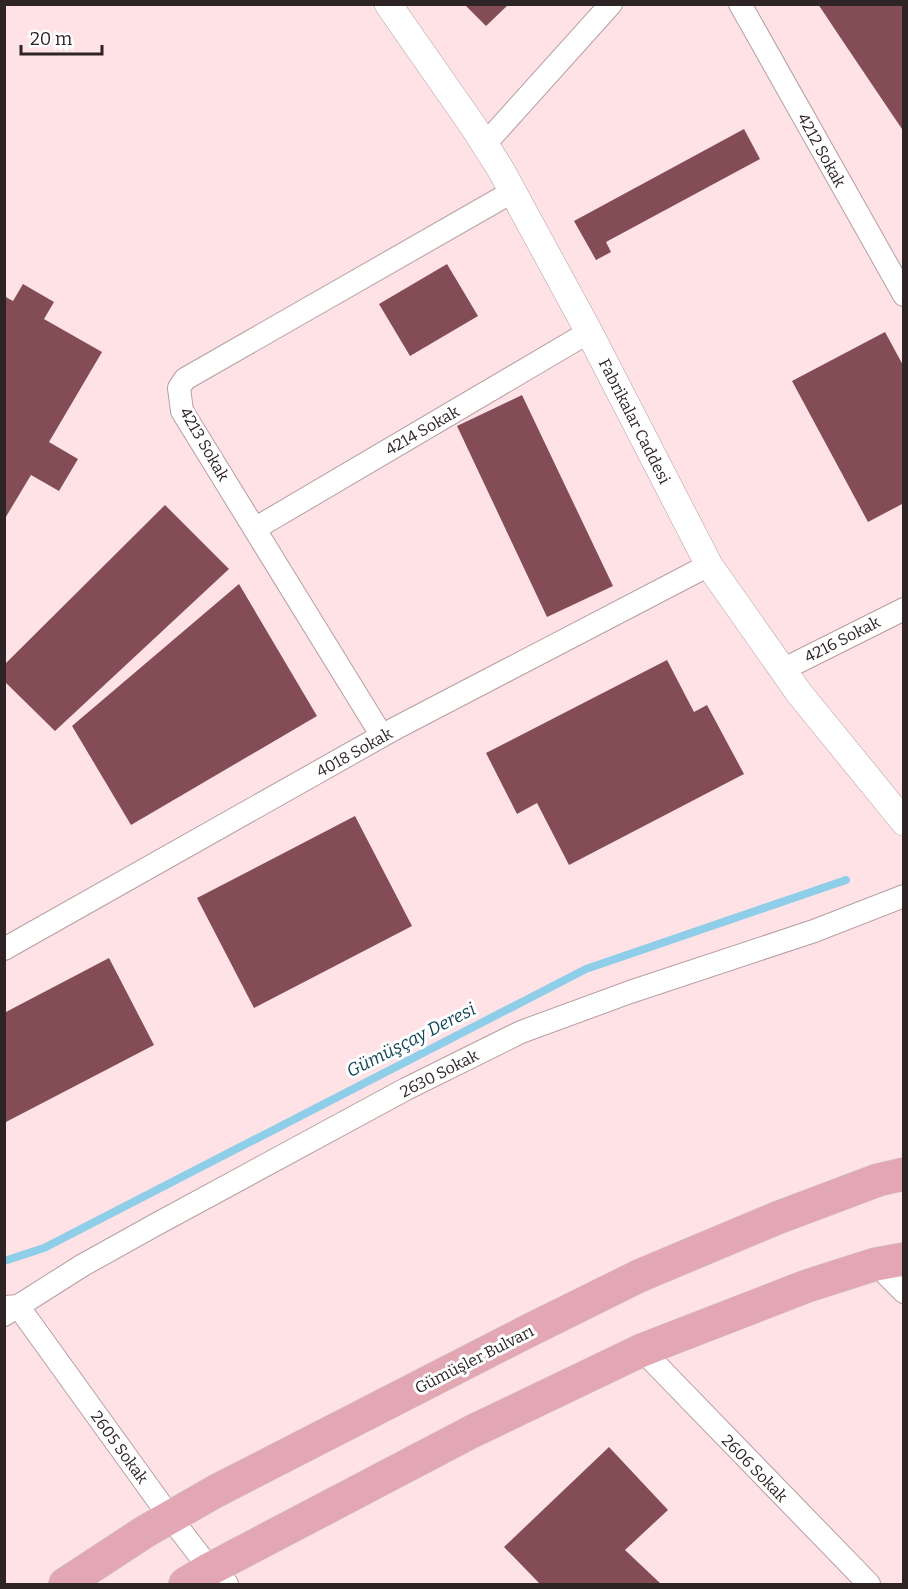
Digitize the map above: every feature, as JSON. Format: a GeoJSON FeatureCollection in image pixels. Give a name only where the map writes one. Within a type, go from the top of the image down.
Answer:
{"type":"FeatureCollection","features":[{"type":"Feature","properties":{"kind":"main road","name":"Gümüşler Bulvarı"},"geometry":{"type":"LineString","coordinates":[[65,1584],[170,1517],[526,1332],[639,1276],[777,1218],[891,1177]]}},
{"type":"Feature","properties":{"kind":"main road"},"geometry":{"type":"LineString","coordinates":[[208,1579],[471,1432],[642,1350],[807,1286],[890,1261]]}},
{"type":"Feature","properties":{"kind":"street","name":"Fabrikalar Caddesi"},"geometry":{"type":"LineString","coordinates":[[388,4],[485,144],[589,332],[710,565],[782,670],[903,822]]}},
{"type":"Feature","properties":{"kind":"street"},"geometry":{"type":"LineString","coordinates":[[485,144],[610,4]]}},
{"type":"Feature","properties":{"kind":"street","name":"4212 Sokak"},"geometry":{"type":"LineString","coordinates":[[740,4],[903,296]]}},
{"type":"Feature","properties":{"kind":"street","name":"4213 Sokak"},"geometry":{"type":"LineString","coordinates":[[382,736],[182,411],[179,388],[185,380],[512,192]]}},
{"type":"Feature","properties":{"kind":"street","name":"4214 Sokak"},"geometry":{"type":"LineString","coordinates":[[256,528],[589,332]]}},
{"type":"Feature","properties":{"kind":"street","name":"4018 Sokak"},"geometry":{"type":"LineString","coordinates":[[4,949],[382,736],[710,565]]}},
{"type":"Feature","properties":{"kind":"street","name":"4216 Sokak"},"geometry":{"type":"LineString","coordinates":[[782,670],[903,609]]}},
{"type":"Feature","properties":{"kind":"street","name":"2630 Sokak"},"geometry":{"type":"LineString","coordinates":[[9,1310],[155,1225],[406,1089],[520,1032],[630,992],[814,931],[903,896]]}},
{"type":"Feature","properties":{"kind":"street"},"geometry":{"type":"LineString","coordinates":[[891,1177],[903,1158]]}},
{"type":"Feature","properties":{"kind":"street"},"geometry":{"type":"LineString","coordinates":[[890,1261],[903,1292]]}},
{"type":"Feature","properties":{"kind":"street","name":"2605 Sokak"},"geometry":{"type":"LineString","coordinates":[[9,1310],[170,1517],[208,1579]]}},
{"type":"Feature","properties":{"kind":"street","name":"2606 Sokak"},"geometry":{"type":"LineString","coordinates":[[642,1350],[855,1580]]}},
{"type":"Feature","properties":{"kind":"shaded area"},"geometry":{"type":"Polygon","coordinates":[[[5,5],[903,5],[903,1584],[5,1584],[5,5]]]}},
{"type":"Feature","properties":{"kind":"building"},"geometry":{"type":"Polygon","coordinates":[[[818,4],[904,4],[904,132],[842,40],[818,4]]]}},
{"type":"Feature","properties":{"kind":"building"},"geometry":{"type":"Polygon","coordinates":[[[465,5],[508,5],[486,26],[465,5]]]}},
{"type":"Feature","properties":{"kind":"building"},"geometry":{"type":"Polygon","coordinates":[[[744,129],[760,159],[606,242],[611,252],[596,260],[574,221],[744,129]]]}},
{"type":"Feature","properties":{"kind":"building"},"geometry":{"type":"Polygon","coordinates":[[[447,264],[478,316],[410,356],[379,304],[447,264]]]}},
{"type":"Feature","properties":{"kind":"building"},"geometry":{"type":"Polygon","coordinates":[[[23,284],[54,302],[44,319],[102,352],[49,442],[78,459],[59,491],[31,475],[4,520],[4,296],[13,301],[23,284]]]}},
{"type":"Feature","properties":{"kind":"building"},"geometry":{"type":"Polygon","coordinates":[[[885,332],[904,367],[904,503],[868,522],[792,381],[885,332]]]}},
{"type":"Feature","properties":{"kind":"building"},"geometry":{"type":"Polygon","coordinates":[[[522,395],[613,586],[547,617],[457,426],[522,395]]]}},
{"type":"Feature","properties":{"kind":"building"},"geometry":{"type":"Polygon","coordinates":[[[165,505],[229,569],[55,731],[4,681],[4,665],[165,505]]]}},
{"type":"Feature","properties":{"kind":"building"},"geometry":{"type":"Polygon","coordinates":[[[239,584],[317,716],[131,825],[72,726],[239,584]]]}},
{"type":"Feature","properties":{"kind":"building"},"geometry":{"type":"Polygon","coordinates":[[[667,660],[694,712],[707,705],[744,774],[569,865],[537,803],[517,814],[486,753],[667,660]]]}},
{"type":"Feature","properties":{"kind":"building"},"geometry":{"type":"Polygon","coordinates":[[[355,816],[412,926],[254,1008],[197,898],[355,816]]]}},
{"type":"Feature","properties":{"kind":"building"},"geometry":{"type":"Polygon","coordinates":[[[109,958],[154,1045],[4,1123],[4,1013],[109,958]]]}},
{"type":"Feature","properties":{"kind":"building"},"geometry":{"type":"Polygon","coordinates":[[[609,1447],[668,1510],[625,1550],[661,1584],[540,1584],[504,1547],[609,1447]]]}},
{"type":"Feature","properties":{"kind":"waterway","name":"Gümüşçay Deresi"},"geometry":{"type":"LineString","coordinates":[[4,1261],[44,1248],[586,969],[846,880]]}}]}
